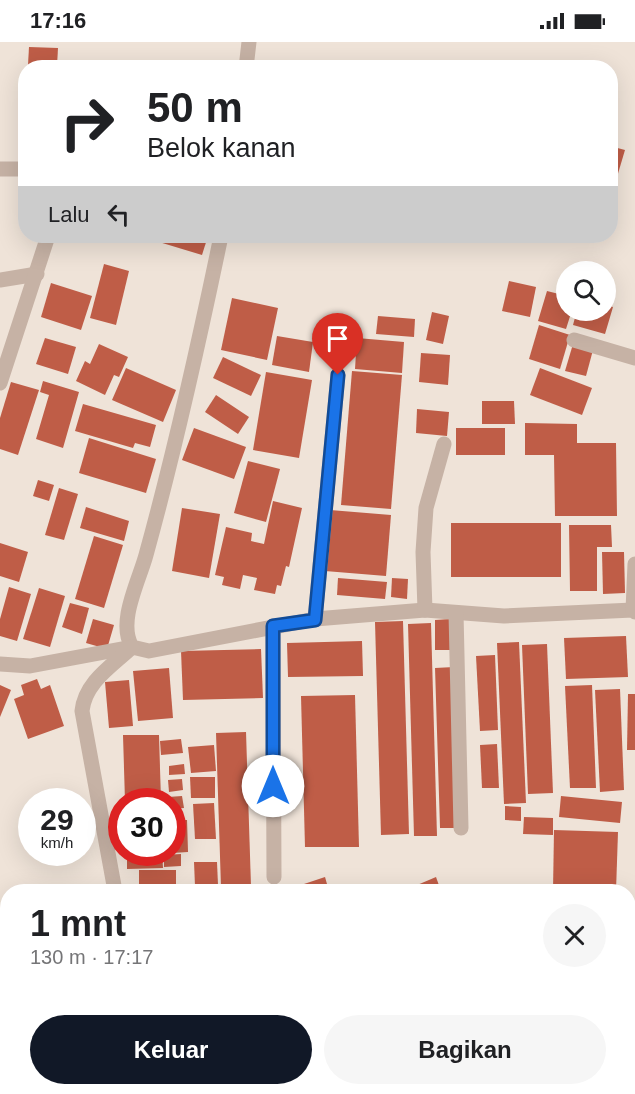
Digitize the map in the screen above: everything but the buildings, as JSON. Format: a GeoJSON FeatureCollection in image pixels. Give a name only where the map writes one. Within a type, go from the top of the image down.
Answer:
{"type":"FeatureCollection","features":[{"type":"Feature","properties":{"kind":"street"},"geometry":{"type":"LineString","coordinates":[[247,60],[249,42]]}},
{"type":"Feature","properties":{"kind":"street"},"geometry":{"type":"LineString","coordinates":[[0,169],[18,170]]}},
{"type":"Feature","properties":{"kind":"street"},"geometry":{"type":"LineString","coordinates":[[0,383],[46,243]]}},
{"type":"Feature","properties":{"kind":"street"},"geometry":{"type":"LineString","coordinates":[[132,647],[127,635],[127,621],[147,553],[201,332],[220,243]]}},
{"type":"Feature","properties":{"kind":"street"},"geometry":{"type":"LineString","coordinates":[[0,280],[37,274]]}},
{"type":"Feature","properties":{"kind":"street"},"geometry":{"type":"LineString","coordinates":[[574,340],[635,358]]}},
{"type":"Feature","properties":{"kind":"street"},"geometry":{"type":"LineString","coordinates":[[315,620],[338,375]]}},
{"type":"Feature","properties":{"kind":"street"},"geometry":{"type":"LineString","coordinates":[[426,610],[423,552],[426,508],[444,444]]}},
{"type":"Feature","properties":{"kind":"street"},"geometry":{"type":"LineString","coordinates":[[0,664],[30,666],[132,647],[149,651],[273,626],[426,610],[504,616],[634,611],[635,564]]}},
{"type":"Feature","properties":{"kind":"street"},"geometry":{"type":"LineString","coordinates":[[456,613],[461,828]]}},
{"type":"Feature","properties":{"kind":"street"},"geometry":{"type":"LineString","coordinates":[[273,626],[273,877]]}},
{"type":"Feature","properties":{"kind":"street"},"geometry":{"type":"LineString","coordinates":[[113,884],[82,711],[84,697],[92,684],[132,647]]}},
{"type":"Feature","properties":{"kind":"route"},"geometry":{"type":"LineString","coordinates":[[273,786],[273,626],[315,620],[338,375]]}}]}
